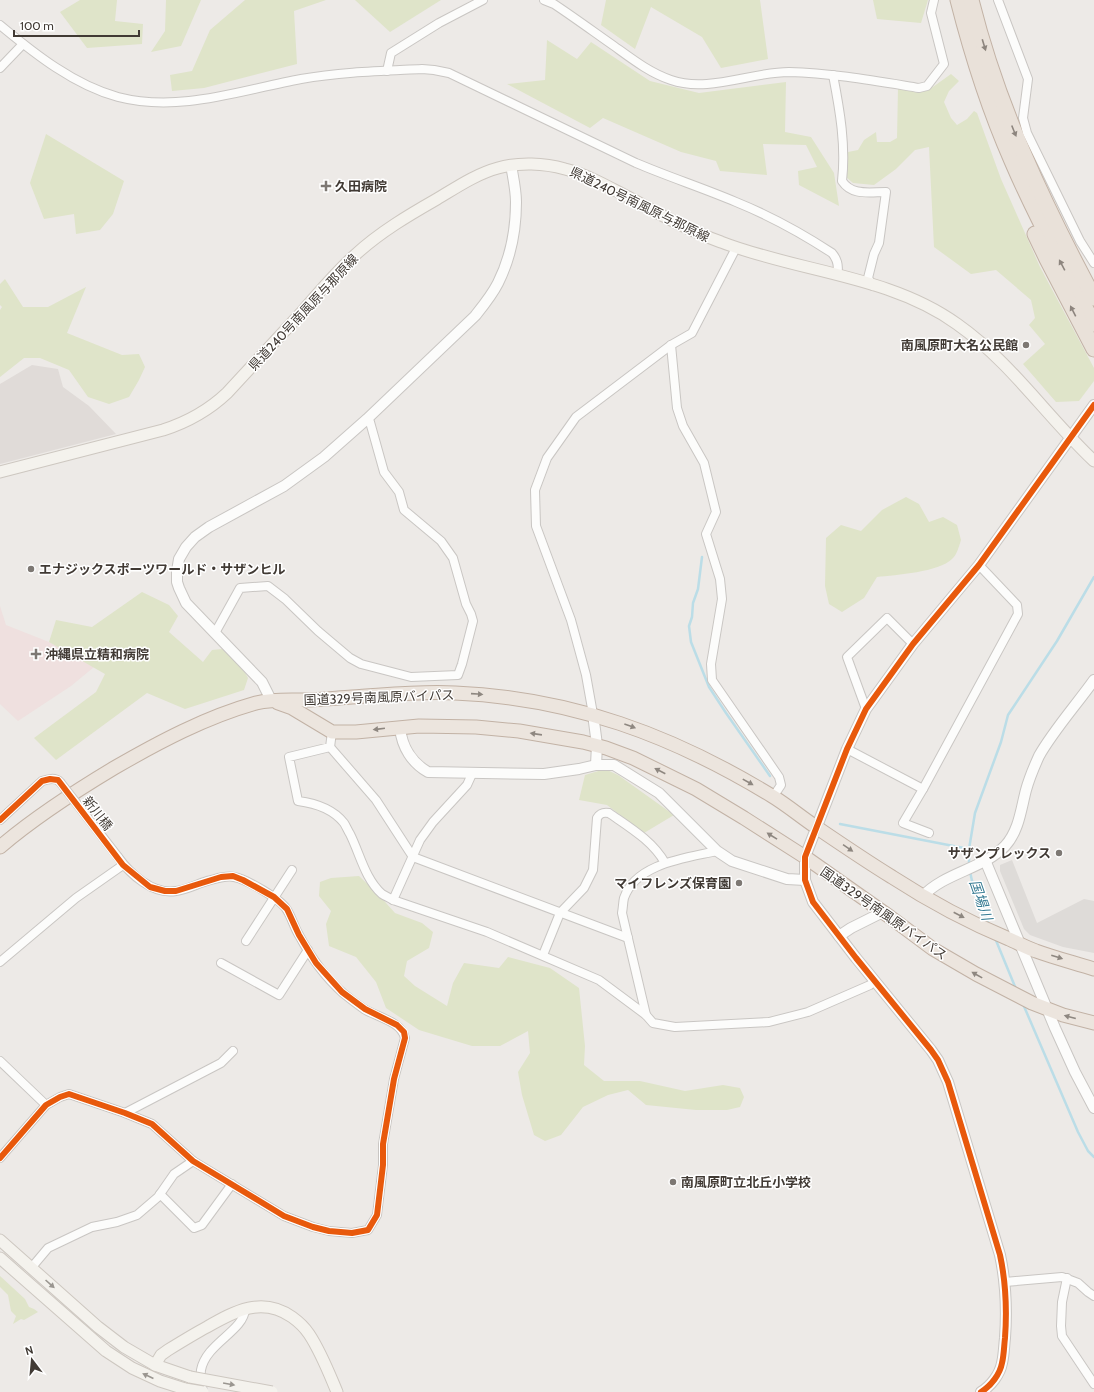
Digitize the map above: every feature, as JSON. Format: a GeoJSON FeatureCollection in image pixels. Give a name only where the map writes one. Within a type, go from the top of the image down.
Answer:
{"type":"FeatureCollection","features":[{"type":"Feature","properties":{"kind":"highway"},"geometry":{"type":"LineString","coordinates":[[966,5],[1000,95],[1037,186],[1070,254],[1094,298]]}},
{"type":"Feature","properties":{"kind":"highway"},"geometry":{"type":"LineString","coordinates":[[966,5],[990,107],[1012,160],[1059,260],[1094,324]]}},
{"type":"Feature","properties":{"kind":"highway"},"geometry":{"type":"LineString","coordinates":[[1012,160],[1014,187],[1047,259],[1094,349]]}},
{"type":"Feature","properties":{"kind":"highway","name":"国道329号南風原バイパス"},"geometry":{"type":"LineString","coordinates":[[0,847],[18,831],[49,809],[133,757],[204,722],[249,705],[271,700],[308,700],[404,694],[451,693],[513,698],[593,714],[631,726],[683,748],[774,796],[816,827],[923,896],[980,926],[1035,951],[1094,968]]}},
{"type":"Feature","properties":{"kind":"highway","name":"国道329号南風原バイパス"},"geometry":{"type":"LineString","coordinates":[[271,700],[292,708],[332,732],[356,732],[438,726],[520,731],[597,745],[633,758],[696,790],[744,818],[805,857],[933,949],[1011,993],[1032,1003],[1063,1015],[1094,1023]]}},
{"type":"Feature","properties":{"kind":"main road","name":"県道240号南風原与那原線"},"geometry":{"type":"LineString","coordinates":[[0,472],[163,430],[184,423],[197,416],[218,402],[329,281],[355,255],[374,239],[400,220],[468,181],[482,174],[511,165],[543,165],[561,167],[577,172],[689,229],[736,248],[775,260],[838,275],[890,291],[927,305],[957,324],[980,342],[1003,364],[1094,461]]}},
{"type":"Feature","properties":{"kind":"main road"},"geometry":{"type":"LineString","coordinates":[[0,1240],[98,1327],[124,1347],[155,1365],[190,1377],[272,1392]]}},
{"type":"Feature","properties":{"kind":"main road"},"geometry":{"type":"LineString","coordinates":[[0,1258],[106,1351],[132,1368],[160,1381],[185,1389],[203,1392]]}},
{"type":"Feature","properties":{"kind":"main road"},"geometry":{"type":"LineString","coordinates":[[155,1365],[161,1355],[173,1346],[223,1317],[245,1309],[256,1307],[276,1308],[284,1312],[302,1326],[316,1345],[337,1392]]}},
{"type":"Feature","properties":{"kind":"street"},"geometry":{"type":"LineString","coordinates":[[387,71],[391,53],[439,22],[483,0]]}},
{"type":"Feature","properties":{"kind":"street"},"geometry":{"type":"LineString","coordinates":[[544,0],[554,4],[639,64],[656,74],[673,81],[697,84],[714,83],[761,74],[788,72],[833,76],[919,88],[927,86],[944,64],[932,13],[934,0]]}},
{"type":"Feature","properties":{"kind":"street"},"geometry":{"type":"LineString","coordinates":[[998,0],[1028,79],[1023,118],[1027,133],[1080,241],[1094,263]]}},
{"type":"Feature","properties":{"kind":"street"},"geometry":{"type":"LineString","coordinates":[[0,25],[23,44],[67,74],[103,92],[127,98],[155,102],[199,100],[324,76],[387,71],[434,70],[449,73],[636,163],[736,202],[779,223],[832,253],[837,260],[839,267],[838,275]]}},
{"type":"Feature","properties":{"kind":"street"},"geometry":{"type":"LineString","coordinates":[[0,68],[23,44]]}},
{"type":"Feature","properties":{"kind":"street"},"geometry":{"type":"LineString","coordinates":[[833,76],[843,142],[844,165],[842,181],[846,187],[851,190],[862,192],[886,192],[879,243],[874,254],[868,278],[873,286]]}},
{"type":"Feature","properties":{"kind":"street"},"geometry":{"type":"LineString","coordinates":[[271,700],[262,682],[192,610],[180,592],[177,582],[177,571],[180,559],[186,547],[195,537],[209,526],[284,486],[324,457],[367,419],[475,316],[488,300],[498,284],[505,266],[514,225],[516,201],[511,165]]}},
{"type":"Feature","properties":{"kind":"street"},"geometry":{"type":"LineString","coordinates":[[596,765],[597,745],[586,675],[571,620],[536,526],[535,490],[547,458],[576,417],[671,345],[692,333],[736,248]]}},
{"type":"Feature","properties":{"kind":"street"},"geometry":{"type":"LineString","coordinates":[[671,345],[677,408],[683,426],[704,463],[716,512],[706,534],[720,579],[722,599],[711,664],[712,680],[779,777],[781,785],[774,796]]}},
{"type":"Feature","properties":{"kind":"street"},"geometry":{"type":"LineString","coordinates":[[981,1392],[993,1382],[1002,1364],[1006,1327],[1005,1282],[1000,1255],[948,1082],[938,1060],[931,1050],[813,902],[805,880],[805,857],[847,749],[866,709],[913,644],[979,565],[1094,405]]}},
{"type":"Feature","properties":{"kind":"street"},"geometry":{"type":"LineString","coordinates":[[215,634],[240,588],[268,586],[285,599],[318,631],[350,658],[360,664],[411,677],[458,675],[473,621],[453,558],[441,541],[404,510],[399,492],[384,472],[370,422],[367,419]]}},
{"type":"Feature","properties":{"kind":"street"},"geometry":{"type":"LineString","coordinates":[[929,833],[903,823],[1018,614],[1017,605],[979,565]]}},
{"type":"Feature","properties":{"kind":"street"},"geometry":{"type":"LineString","coordinates":[[866,709],[847,657],[887,618],[913,644]]}},
{"type":"Feature","properties":{"kind":"street"},"geometry":{"type":"LineString","coordinates":[[923,896],[931,888],[982,862],[997,853],[1006,845],[1014,834],[1018,824],[1027,788],[1039,756],[1094,680]]}},
{"type":"Feature","properties":{"kind":"street"},"geometry":{"type":"LineString","coordinates":[[400,728],[402,739],[411,758],[418,766],[428,772],[472,774],[544,774],[596,765],[614,765],[659,793],[717,851],[732,861],[787,879],[805,880]]}},
{"type":"Feature","properties":{"kind":"street"},"geometry":{"type":"LineString","coordinates":[[332,732],[330,747],[376,800],[413,856],[628,938]]}},
{"type":"Feature","properties":{"kind":"street"},"geometry":{"type":"LineString","coordinates":[[330,747],[288,758],[298,801],[312,803],[330,811],[344,823],[373,882],[383,894],[393,900],[487,932],[600,980],[646,1015],[653,1023],[675,1027],[769,1022],[808,1012],[870,985],[875,981]]}},
{"type":"Feature","properties":{"kind":"street"},"geometry":{"type":"LineString","coordinates":[[847,749],[923,789]]}},
{"type":"Feature","properties":{"kind":"street"},"geometry":{"type":"LineString","coordinates":[[393,900],[420,840],[433,822],[467,786],[472,774]]}},
{"type":"Feature","properties":{"kind":"street","name":"新川橋"},"geometry":{"type":"LineString","coordinates":[[0,820],[42,781],[50,779],[58,780],[123,864],[150,887],[176,892],[221,877],[233,876],[274,897],[287,909],[299,935],[316,963],[342,992],[365,1009],[397,1025],[404,1032],[405,1038],[394,1079],[384,1144],[377,1215],[368,1230],[352,1233],[329,1231],[313,1227],[284,1216],[232,1184]]}},
{"type":"Feature","properties":{"kind":"street"},"geometry":{"type":"LineString","coordinates":[[543,955],[560,913],[584,888],[593,870],[597,818],[599,814],[604,812],[609,813],[637,832],[661,856],[665,863]]}},
{"type":"Feature","properties":{"kind":"street"},"geometry":{"type":"LineString","coordinates":[[646,1015],[622,913],[624,898],[633,883],[650,869],[665,863],[717,851]]}},
{"type":"Feature","properties":{"kind":"street"},"geometry":{"type":"LineString","coordinates":[[982,862],[1020,944],[1075,1072],[1094,1108]]}},
{"type":"Feature","properties":{"kind":"street"},"geometry":{"type":"LineString","coordinates":[[0,962],[76,898],[123,864]]}},
{"type":"Feature","properties":{"kind":"street"},"geometry":{"type":"LineString","coordinates":[[246,941],[292,870]]}},
{"type":"Feature","properties":{"kind":"street"},"geometry":{"type":"LineString","coordinates":[[839,936],[851,928],[883,912]]}},
{"type":"Feature","properties":{"kind":"street"},"geometry":{"type":"LineString","coordinates":[[221,963],[279,995],[308,950]]}},
{"type":"Feature","properties":{"kind":"street"},"geometry":{"type":"LineString","coordinates":[[125,1113],[221,1063],[233,1051]]}},
{"type":"Feature","properties":{"kind":"street"},"geometry":{"type":"LineString","coordinates":[[0,1061],[46,1105]]}},
{"type":"Feature","properties":{"kind":"street"},"geometry":{"type":"LineString","coordinates":[[0,1158],[46,1105],[69,1094],[152,1124],[193,1161],[232,1184],[202,1225],[194,1228],[160,1194]]}},
{"type":"Feature","properties":{"kind":"street"},"geometry":{"type":"LineString","coordinates":[[32,1267],[48,1248],[92,1227],[117,1222],[137,1215],[160,1194],[174,1174],[193,1161]]}},
{"type":"Feature","properties":{"kind":"street"},"geometry":{"type":"LineString","coordinates":[[1005,1282],[1062,1277],[1078,1283],[1094,1296]]}},
{"type":"Feature","properties":{"kind":"street"},"geometry":{"type":"LineString","coordinates":[[1067,1278],[1062,1302],[1062,1336],[1094,1384]]}},
{"type":"Feature","properties":{"kind":"street"},"geometry":{"type":"LineString","coordinates":[[203,1392],[201,1381],[202,1369],[206,1357],[213,1348],[240,1322],[244,1315],[245,1309]]}},
{"type":"Feature","properties":{"kind":"shaded area"},"geometry":{"type":"Polygon","coordinates":[[[32,365],[58,369],[63,387],[89,406],[116,434],[0,464],[0,384],[32,365]]]}},
{"type":"Feature","properties":{"kind":"shaded area","name":"沖縄県立精和病院"},"geometry":{"type":"Polygon","coordinates":[[[0,606],[6,625],[49,642],[94,667],[71,686],[18,721],[0,704],[0,606]]]}},
{"type":"Feature","properties":{"kind":"shaded area"},"geometry":{"type":"Polygon","coordinates":[[[1012,860],[1037,923],[1084,899],[1094,901],[1094,953],[1063,947],[1030,935],[1024,929],[1000,871],[1000,865],[1012,860]]]}},
{"type":"Feature","properties":{"kind":"green space"},"geometry":{"type":"Polygon","coordinates":[[[80,0],[117,0],[115,21],[143,24],[142,44],[87,48],[60,12],[80,0]]]}},
{"type":"Feature","properties":{"kind":"green space"},"geometry":{"type":"Polygon","coordinates":[[[166,0],[201,0],[181,46],[151,52],[165,31],[166,0]]]}},
{"type":"Feature","properties":{"kind":"green space"},"geometry":{"type":"Polygon","coordinates":[[[245,0],[326,0],[294,11],[297,64],[204,88],[172,91],[170,75],[192,71],[210,30],[245,0]]]}},
{"type":"Feature","properties":{"kind":"green space"},"geometry":{"type":"Polygon","coordinates":[[[355,0],[441,0],[390,32],[355,0]]]}},
{"type":"Feature","properties":{"kind":"green space"},"geometry":{"type":"Polygon","coordinates":[[[606,0],[760,0],[768,59],[721,68],[702,37],[651,7],[635,49],[601,25],[606,0]]]}},
{"type":"Feature","properties":{"kind":"green space"},"geometry":{"type":"Polygon","coordinates":[[[873,0],[928,0],[921,23],[877,19],[873,0]]]}},
{"type":"Feature","properties":{"kind":"green space"},"geometry":{"type":"Polygon","coordinates":[[[547,40],[577,59],[591,42],[650,81],[699,93],[786,82],[785,132],[811,137],[834,173],[839,206],[799,185],[798,171],[817,167],[806,145],[763,144],[767,175],[720,171],[716,161],[681,152],[603,118],[590,128],[507,84],[545,80],[547,40]]]}},
{"type":"Feature","properties":{"kind":"green space"},"geometry":{"type":"Polygon","coordinates":[[[951,74],[959,81],[949,91],[944,102],[951,118],[957,125],[967,119],[974,111],[977,113],[1001,179],[1040,267],[1094,368],[1094,381],[1079,401],[1056,402],[1023,364],[1045,344],[1029,325],[1035,318],[1031,300],[996,270],[971,274],[934,247],[929,147],[915,150],[896,169],[874,185],[853,183],[846,177],[848,152],[858,150],[864,140],[876,132],[877,142],[890,142],[897,138],[898,88],[913,91],[930,89],[951,74]]]}},
{"type":"Feature","properties":{"kind":"green space"},"geometry":{"type":"Polygon","coordinates":[[[46,134],[124,181],[113,214],[100,230],[76,234],[74,214],[44,219],[30,183],[46,134]]]}},
{"type":"Feature","properties":{"kind":"green space"},"geometry":{"type":"Polygon","coordinates":[[[5,279],[23,307],[48,307],[86,287],[67,333],[122,355],[139,354],[145,367],[129,397],[109,404],[88,397],[69,370],[40,358],[24,358],[0,377],[0,310],[2,307],[0,305],[0,284],[5,279]]]}},
{"type":"Feature","properties":{"kind":"green space"},"geometry":{"type":"Polygon","coordinates":[[[906,497],[919,504],[929,522],[943,517],[957,525],[961,540],[954,557],[946,563],[928,570],[877,577],[864,598],[842,612],[829,604],[825,586],[826,538],[841,525],[861,531],[882,510],[906,497]]]}},
{"type":"Feature","properties":{"kind":"green space"},"geometry":{"type":"Polygon","coordinates":[[[142,592],[169,605],[178,616],[169,632],[203,662],[212,650],[222,649],[242,667],[248,678],[244,690],[185,709],[147,693],[56,760],[34,738],[96,692],[105,674],[49,642],[56,620],[92,627],[142,592]]]}},
{"type":"Feature","properties":{"kind":"green space"},"geometry":{"type":"Polygon","coordinates":[[[605,769],[618,775],[674,815],[644,833],[607,805],[579,800],[585,775],[605,769]]]}},
{"type":"Feature","properties":{"kind":"green space"},"geometry":{"type":"Polygon","coordinates":[[[359,876],[395,913],[422,923],[433,932],[429,948],[407,961],[404,976],[415,986],[447,1006],[453,983],[464,963],[499,968],[508,957],[550,968],[579,988],[585,1046],[584,1065],[604,1081],[640,1081],[685,1091],[723,1085],[740,1088],[744,1097],[740,1107],[727,1110],[696,1110],[646,1105],[628,1090],[608,1095],[583,1107],[561,1135],[545,1141],[534,1135],[522,1095],[518,1072],[530,1053],[528,1031],[500,1046],[472,1046],[419,1030],[386,1008],[376,982],[356,957],[329,946],[326,924],[331,911],[319,896],[320,882],[331,878],[359,876]]]}},
{"type":"Feature","properties":{"kind":"green space"},"geometry":{"type":"Polygon","coordinates":[[[0,1276],[25,1299],[29,1307],[38,1312],[13,1324],[16,1316],[11,1311],[8,1295],[0,1287],[0,1276]]]}},
{"type":"Feature","properties":{"kind":"waterway"},"geometry":{"type":"LineString","coordinates":[[702,557],[698,589],[693,603],[692,617],[689,626],[691,642],[709,687],[770,776]]}},
{"type":"Feature","properties":{"kind":"waterway","name":"国場川"},"geometry":{"type":"LineString","coordinates":[[969,866],[969,849],[975,813],[1001,742],[1008,715],[1057,641],[1094,577]]}},
{"type":"Feature","properties":{"kind":"waterway"},"geometry":{"type":"LineString","coordinates":[[840,824],[969,849]]}},
{"type":"Feature","properties":{"kind":"waterway","name":"国場川"},"geometry":{"type":"LineString","coordinates":[[970,871],[975,892],[989,925]]}},
{"type":"Feature","properties":{"kind":"waterway","name":"国場川"},"geometry":{"type":"LineString","coordinates":[[995,938],[1016,989]]}},
{"type":"Feature","properties":{"kind":"waterway","name":"国場川"},"geometry":{"type":"LineString","coordinates":[[1023,1004],[1078,1132],[1088,1151],[1094,1157]]}},
{"type":"Feature","properties":{"kind":"cycle path"},"geometry":{"type":"LineString","coordinates":[[981,1392],[994,1379],[1002,1363],[1006,1328],[1005,1286],[1000,1255],[948,1082],[938,1060],[931,1050],[856,958],[813,902],[805,880],[805,857],[847,749],[866,709],[913,644],[979,565],[1094,405]]}},
{"type":"Feature","properties":{"kind":"cycle path"},"geometry":{"type":"LineString","coordinates":[[0,820],[42,781],[50,779],[58,780],[123,865],[150,887],[165,891],[176,891],[221,877],[233,876],[274,897],[287,909],[299,935],[316,963],[342,992],[365,1009],[397,1025],[404,1032],[405,1038],[394,1079],[383,1144],[383,1165],[377,1215],[368,1230],[352,1233],[329,1231],[313,1227],[284,1216],[193,1161],[152,1124],[69,1094],[46,1105],[0,1158]]}},
{"type":"Feature","properties":{"kind":"place","name":"久田病院"},"geometry":{"type":"Point","coordinates":[326,186]}},
{"type":"Feature","properties":{"kind":"place","name":"南風原町大名公民館"},"geometry":{"type":"Point","coordinates":[1026,345]}},
{"type":"Feature","properties":{"kind":"place","name":"エナジックスポーツワールド・サザンヒル"},"geometry":{"type":"Point","coordinates":[31,569]}},
{"type":"Feature","properties":{"kind":"place","name":"沖縄県立精和病院"},"geometry":{"type":"Point","coordinates":[36,654]}},
{"type":"Feature","properties":{"kind":"place","name":"サザンプレックス"},"geometry":{"type":"Point","coordinates":[1059,853]}},
{"type":"Feature","properties":{"kind":"place","name":"マイフレンズ保育園"},"geometry":{"type":"Point","coordinates":[739,883]}},
{"type":"Feature","properties":{"kind":"place","name":"南風原町立北丘小学校"},"geometry":{"type":"Point","coordinates":[673,1182]}}]}
